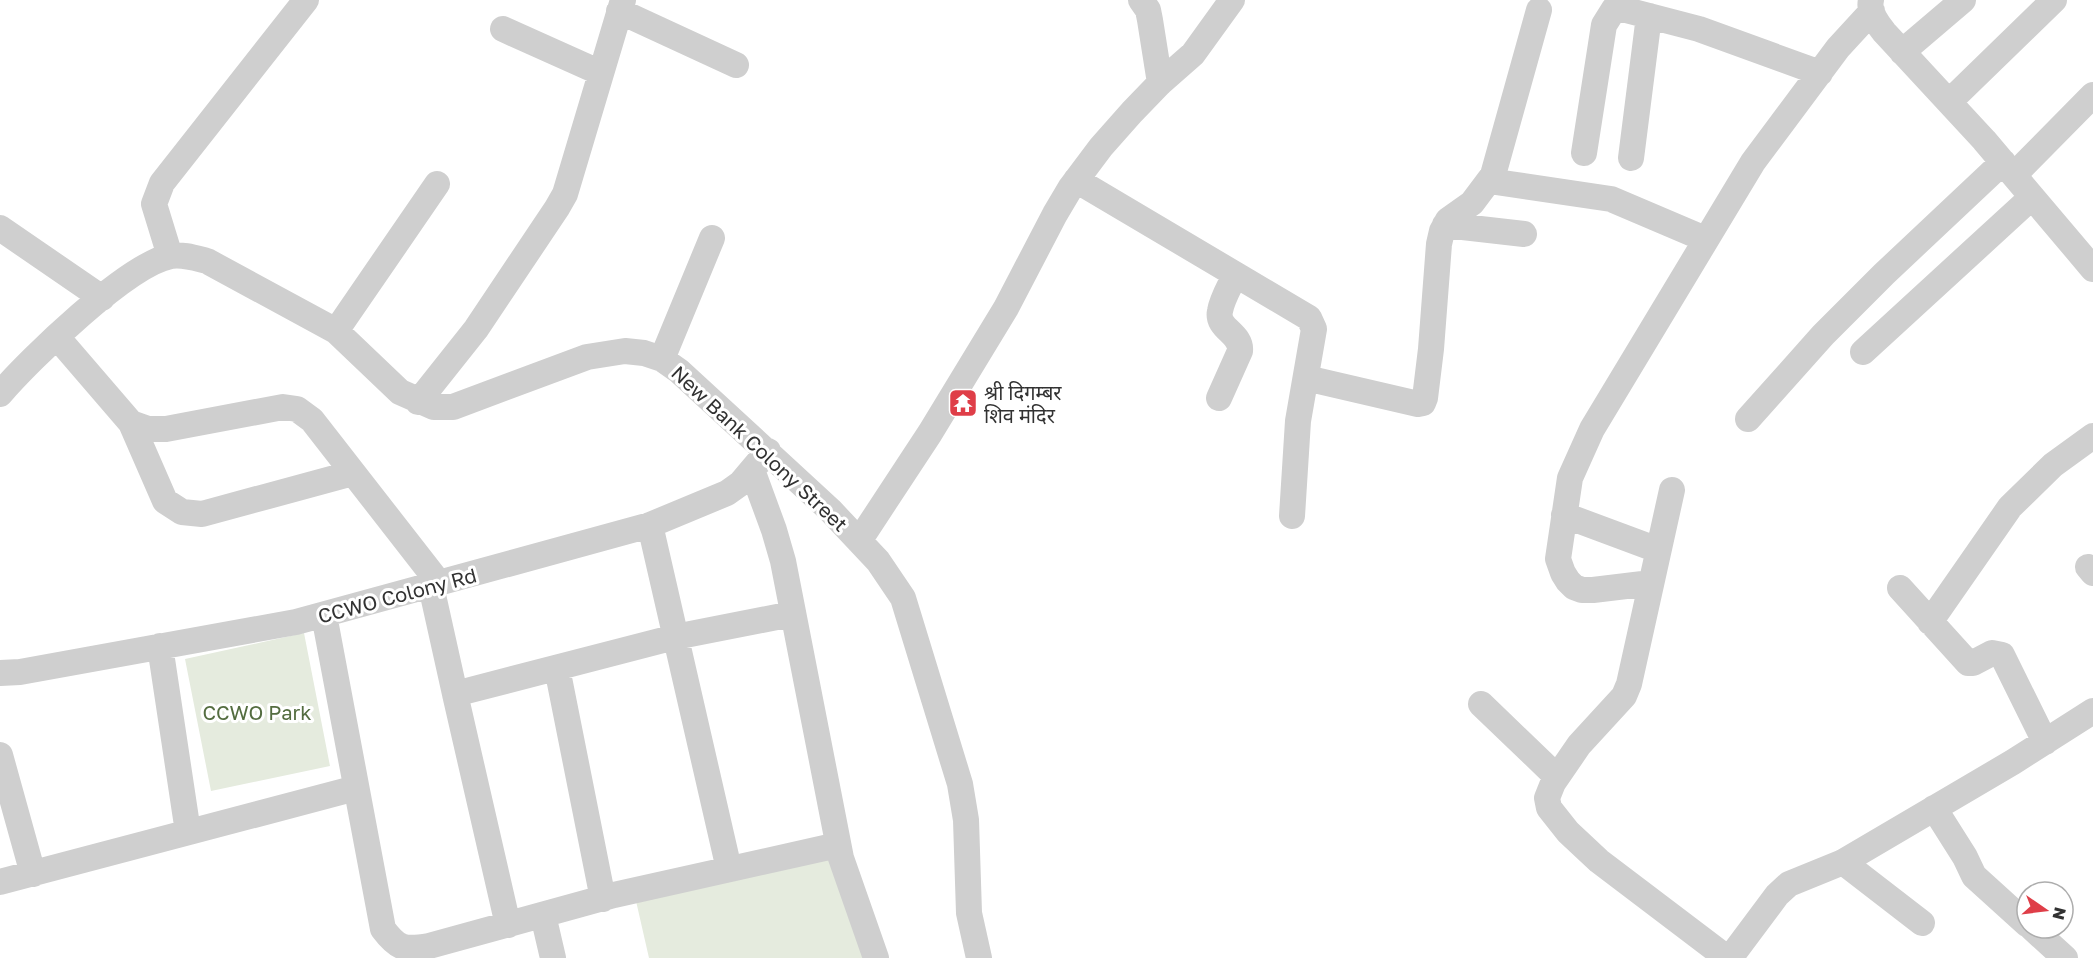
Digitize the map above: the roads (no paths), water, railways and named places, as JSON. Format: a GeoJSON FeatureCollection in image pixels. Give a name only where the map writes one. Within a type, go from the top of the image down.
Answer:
{"type":"FeatureCollection","features":[{"type":"Feature","properties":{"kind":"street"},"geometry":{"type":"LineString","coordinates":[[170,256],[154,204],[162,183],[306,0]]}},
{"type":"Feature","properties":{"kind":"street"},"geometry":{"type":"LineString","coordinates":[[1140,0],[1148,10],[1160,83]]}},
{"type":"Feature","properties":{"kind":"street"},"geometry":{"type":"LineString","coordinates":[[859,541],[930,433],[1006,308],[1055,214],[1076,180],[1101,147],[1160,83],[1193,54],[1232,0]]}},
{"type":"Feature","properties":{"kind":"street"},"geometry":{"type":"LineString","coordinates":[[1902,52],[1963,0]]}},
{"type":"Feature","properties":{"kind":"street"},"geometry":{"type":"LineString","coordinates":[[1949,102],[2054,0]]}},
{"type":"Feature","properties":{"kind":"street"},"geometry":{"type":"LineString","coordinates":[[1651,583],[1604,590],[1582,590],[1574,587],[1563,573],[1558,559],[1570,478],[1592,429],[1753,162],[1869,4],[1879,25],[2008,168],[2093,269]]}},
{"type":"Feature","properties":{"kind":"street"},"geometry":{"type":"LineString","coordinates":[[418,402],[476,329],[557,208],[571,177],[621,5],[736,65]]}},
{"type":"Feature","properties":{"kind":"street"},"geometry":{"type":"LineString","coordinates":[[1584,153],[1605,25],[1614,9],[1622,9],[1699,29],[1820,73]]}},
{"type":"Feature","properties":{"kind":"street"},"geometry":{"type":"LineString","coordinates":[[1306,378],[1418,404],[1423,403],[1431,349],[1439,244],[1448,220],[1472,203],[1490,181],[1539,10]]}},
{"type":"Feature","properties":{"kind":"street"},"geometry":{"type":"LineString","coordinates":[[1631,158],[1649,16]]}},
{"type":"Feature","properties":{"kind":"street"},"geometry":{"type":"LineString","coordinates":[[503,29],[601,73]]}},
{"type":"Feature","properties":{"kind":"street"},"geometry":{"type":"LineString","coordinates":[[1748,419],[1823,335],[1884,274],[2093,96]]}},
{"type":"Feature","properties":{"kind":"street"},"geometry":{"type":"LineString","coordinates":[[1076,180],[1309,318],[1314,329],[1298,421],[1292,516]]}},
{"type":"Feature","properties":{"kind":"street"},"geometry":{"type":"LineString","coordinates":[[1490,181],[1611,199],[1705,240]]}},
{"type":"Feature","properties":{"kind":"street"},"geometry":{"type":"LineString","coordinates":[[336,331],[437,184]]}},
{"type":"Feature","properties":{"kind":"street"},"geometry":{"type":"LineString","coordinates":[[1863,352],[2032,197]]}},
{"type":"Feature","properties":{"kind":"street"},"geometry":{"type":"LineString","coordinates":[[1445,225],[1524,234]]}},
{"type":"Feature","properties":{"kind":"street"},"geometry":{"type":"LineString","coordinates":[[0,228],[102,298]]}},
{"type":"Feature","properties":{"kind":"street"},"geometry":{"type":"LineString","coordinates":[[662,359],[712,238]]}},
{"type":"Feature","properties":{"kind":"street","name":"New Bank Colony Street"},"geometry":{"type":"LineString","coordinates":[[0,394],[14,377],[102,298],[141,268],[170,256],[188,256],[207,261],[336,331],[400,392],[418,402],[434,407],[453,407],[587,357],[625,351],[644,353],[662,359],[679,371],[760,461],[830,510],[878,561],[903,598],[957,774],[966,820],[969,913],[979,958]]}},
{"type":"Feature","properties":{"kind":"street"},"geometry":{"type":"LineString","coordinates":[[1220,398],[1241,344],[1238,338],[1223,325],[1220,318],[1220,311],[1235,275]]}},
{"type":"Feature","properties":{"kind":"street"},"geometry":{"type":"LineString","coordinates":[[57,337],[131,423],[165,501],[182,512],[202,514],[353,473]]}},
{"type":"Feature","properties":{"kind":"street"},"geometry":{"type":"LineString","coordinates":[[131,423],[148,429],[166,429],[283,407],[297,409],[312,420],[353,473],[435,584],[455,694],[508,925]]}},
{"type":"Feature","properties":{"kind":"street"},"geometry":{"type":"LineString","coordinates":[[1930,622],[2010,507],[2053,465],[2093,436]]}},
{"type":"Feature","properties":{"kind":"street"},"geometry":{"type":"LineString","coordinates":[[760,461],[841,858],[876,958]]}},
{"type":"Feature","properties":{"kind":"street","name":"CCWO Colony Rd"},"geometry":{"type":"LineString","coordinates":[[0,673],[20,672],[296,622],[650,525],[728,493],[741,483],[760,461]]}},
{"type":"Feature","properties":{"kind":"street"},"geometry":{"type":"LineString","coordinates":[[1672,490],[1629,684],[1624,696],[1579,745],[1557,777],[1547,798],[1549,808],[1568,832],[1599,861],[1728,958],[1777,895],[1789,884],[1843,862],[2093,711]]}},
{"type":"Feature","properties":{"kind":"street"},"geometry":{"type":"LineString","coordinates":[[1564,515],[1658,550]]}},
{"type":"Feature","properties":{"kind":"street"},"geometry":{"type":"LineString","coordinates":[[650,525],[729,869]]}},
{"type":"Feature","properties":{"kind":"street"},"geometry":{"type":"LineString","coordinates":[[1900,588],[1968,663],[1973,663],[1992,653],[2002,655],[2045,742]]}},
{"type":"Feature","properties":{"kind":"street"},"geometry":{"type":"LineString","coordinates":[[455,694],[675,637],[792,614]]}},
{"type":"Feature","properties":{"kind":"street"},"geometry":{"type":"LineString","coordinates":[[324,615],[386,951],[429,946],[603,899],[838,845]]}},
{"type":"Feature","properties":{"kind":"street"},"geometry":{"type":"LineString","coordinates":[[160,646],[188,832]]}},
{"type":"Feature","properties":{"kind":"street"},"geometry":{"type":"LineString","coordinates":[[557,668],[603,899]]}},
{"type":"Feature","properties":{"kind":"street"},"geometry":{"type":"LineString","coordinates":[[1481,704],[1557,777]]}},
{"type":"Feature","properties":{"kind":"street"},"geometry":{"type":"LineString","coordinates":[[2,768],[33,873]]}},
{"type":"Feature","properties":{"kind":"street"},"geometry":{"type":"LineString","coordinates":[[0,882],[356,788]]}},
{"type":"Feature","properties":{"kind":"street"},"geometry":{"type":"LineString","coordinates":[[1934,808],[1965,857],[1974,876],[2015,913]]}},
{"type":"Feature","properties":{"kind":"street"},"geometry":{"type":"LineString","coordinates":[[1843,862],[1922,923]]}},
{"type":"Feature","properties":{"kind":"street"},"geometry":{"type":"LineString","coordinates":[[543,915],[553,958]]}},
{"type":"Feature","properties":{"kind":"street"},"geometry":{"type":"LineString","coordinates":[[2045,940],[2065,958]]}},
{"type":"Feature","properties":{"kind":"place","name":"श्री दिगम्बर शिव मंदिर"},"geometry":{"type":"Point","coordinates":[963,403]}},
{"type":"Feature","properties":{"kind":"park label","name":"CCWO Park"},"geometry":{"type":"Point","coordinates":[257,712]}}]}
